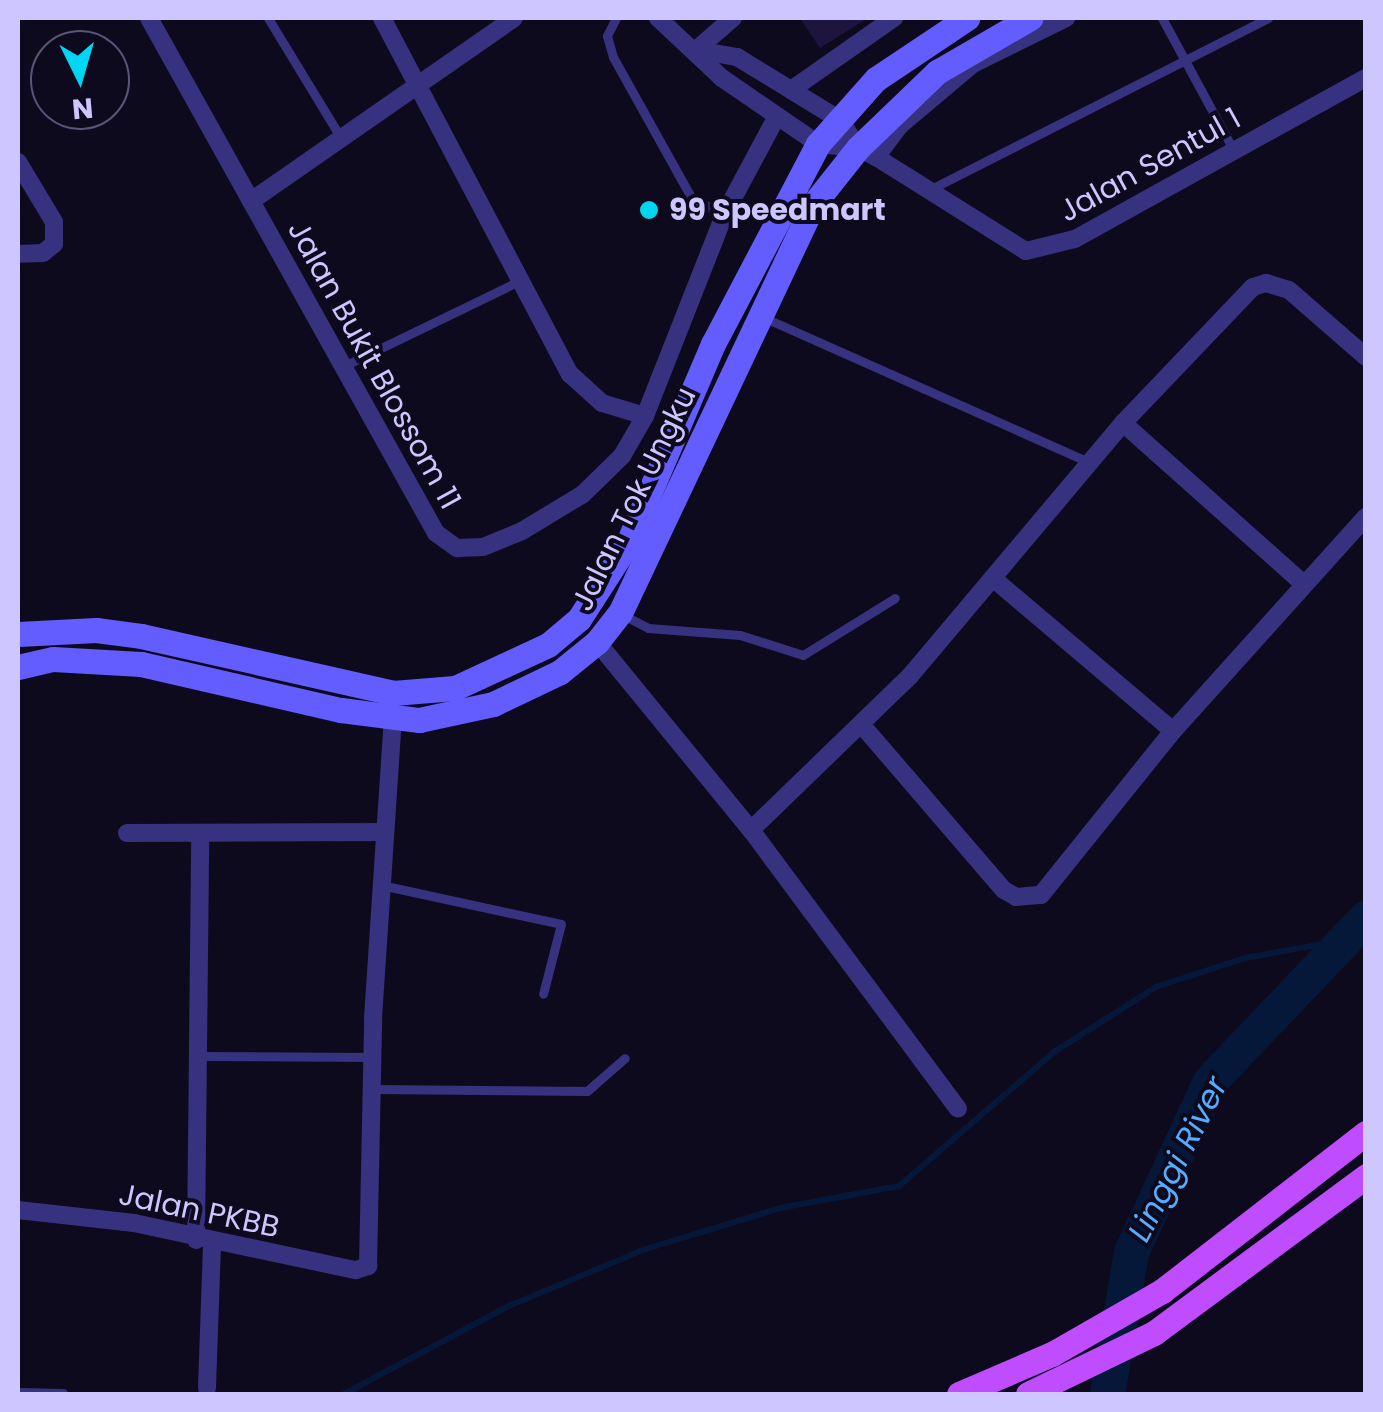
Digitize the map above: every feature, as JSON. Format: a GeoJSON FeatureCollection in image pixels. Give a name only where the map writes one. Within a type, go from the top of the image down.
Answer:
{"type":"FeatureCollection","features":[{"type":"Feature","properties":{"kind":"main road","name":"Jalan Tok Ungku"},"geometry":{"type":"LineString","coordinates":[[18,634],[96,630],[142,636],[392,693],[456,688],[548,645],[579,619],[628,543],[713,344],[818,144],[876,79],[967,18]]}},
{"type":"Feature","properties":{"kind":"main road","name":"Jalan Tok Ungku"},"geometry":{"type":"LineString","coordinates":[[18,667],[53,659],[140,664],[392,719],[454,716],[493,704],[560,672],[598,642],[620,613],[812,206],[867,152],[937,72],[1030,18]]}},
{"type":"Feature","properties":{"kind":"main road"},"geometry":{"type":"LineString","coordinates":[[959,1394],[1052,1354],[1162,1291],[1366,1133]]}},
{"type":"Feature","properties":{"kind":"main road"},"geometry":{"type":"LineString","coordinates":[[1028,1394],[1154,1333],[1366,1176]]}},
{"type":"Feature","properties":{"kind":"street","name":"Jalan Bukit Blossom 11"},"geometry":{"type":"LineString","coordinates":[[150,18],[340,368],[436,533],[457,548],[482,547],[522,531],[582,494],[622,456],[645,416],[724,214],[777,116]]}},
{"type":"Feature","properties":{"kind":"street"},"geometry":{"type":"LineString","coordinates":[[382,18],[580,387],[602,402],[645,416]]}},
{"type":"Feature","properties":{"kind":"street"},"geometry":{"type":"LineString","coordinates":[[251,201],[514,18]]}},
{"type":"Feature","properties":{"kind":"street"},"geometry":{"type":"LineString","coordinates":[[658,18],[722,78],[818,144],[867,152],[973,64],[1066,18]]}},
{"type":"Feature","properties":{"kind":"street"},"geometry":{"type":"LineString","coordinates":[[696,50],[733,18]]}},
{"type":"Feature","properties":{"kind":"street"},"geometry":{"type":"LineString","coordinates":[[792,90],[894,18]]}},
{"type":"Feature","properties":{"kind":"street"},"geometry":{"type":"LineString","coordinates":[[696,50],[737,57],[840,120],[867,152]]}},
{"type":"Feature","properties":{"kind":"street","name":"Jalan Sentul 1"},"geometry":{"type":"LineString","coordinates":[[867,152],[930,189],[1010,246],[1044,250],[1366,78]]}},
{"type":"Feature","properties":{"kind":"street"},"geometry":{"type":"LineString","coordinates":[[18,162],[54,222],[54,244],[43,253],[18,254]]}},
{"type":"Feature","properties":{"kind":"street"},"geometry":{"type":"LineString","coordinates":[[750,830],[861,724],[995,580],[1123,424],[1243,295],[1266,283],[1289,290],[1366,357]]}},
{"type":"Feature","properties":{"kind":"street"},"geometry":{"type":"LineString","coordinates":[[1123,424],[1304,584]]}},
{"type":"Feature","properties":{"kind":"street"},"geometry":{"type":"LineString","coordinates":[[861,724],[1004,890],[1029,898],[1053,885],[1174,731],[1366,517]]}},
{"type":"Feature","properties":{"kind":"street"},"geometry":{"type":"LineString","coordinates":[[995,580],[1174,731]]}},
{"type":"Feature","properties":{"kind":"street"},"geometry":{"type":"LineString","coordinates":[[598,642],[750,830],[958,1109]]}},
{"type":"Feature","properties":{"kind":"street"},"geometry":{"type":"LineString","coordinates":[[372,1089],[392,719]]}},
{"type":"Feature","properties":{"kind":"street"},"geometry":{"type":"LineString","coordinates":[[127,833],[385,832]]}},
{"type":"Feature","properties":{"kind":"street"},"geometry":{"type":"LineString","coordinates":[[200,835],[198,1056],[206,1388]]}},
{"type":"Feature","properties":{"kind":"street","name":"Jalan PKBB"},"geometry":{"type":"LineString","coordinates":[[18,1210],[134,1222],[204,1242],[356,1270],[368,1266],[372,1089]]}},
{"type":"Feature","properties":{"kind":"lane"},"geometry":{"type":"LineString","coordinates":[[268,18],[341,138]]}},
{"type":"Feature","properties":{"kind":"lane"},"geometry":{"type":"LineString","coordinates":[[616,18],[608,36],[622,72],[691,198],[724,214]]}},
{"type":"Feature","properties":{"kind":"lane"},"geometry":{"type":"LineString","coordinates":[[1162,18],[1234,151]]}},
{"type":"Feature","properties":{"kind":"lane"},"geometry":{"type":"LineString","coordinates":[[930,189],[1268,18]]}},
{"type":"Feature","properties":{"kind":"lane"},"geometry":{"type":"LineString","coordinates":[[340,368],[521,280]]}},
{"type":"Feature","properties":{"kind":"lane"},"geometry":{"type":"LineString","coordinates":[[758,315],[1091,463]]}},
{"type":"Feature","properties":{"kind":"lane"},"geometry":{"type":"LineString","coordinates":[[620,613],[648,628],[740,635],[803,655],[895,598]]}},
{"type":"Feature","properties":{"kind":"lane"},"geometry":{"type":"LineString","coordinates":[[381,886],[561,924],[542,994]]}},
{"type":"Feature","properties":{"kind":"lane"},"geometry":{"type":"LineString","coordinates":[[198,1056],[372,1058]]}},
{"type":"Feature","properties":{"kind":"lane"},"geometry":{"type":"LineString","coordinates":[[372,1089],[586,1091],[625,1058]]}},
{"type":"Feature","properties":{"kind":"lane"},"geometry":{"type":"LineString","coordinates":[[18,1392],[62,1393]]}},
{"type":"Feature","properties":{"kind":"building"},"geometry":{"type":"Polygon","coordinates":[[[800,18],[868,18],[820,48],[800,18]]]}},
{"type":"Feature","properties":{"kind":"waterway","name":"Linggi River"},"geometry":{"type":"LineString","coordinates":[[1107,1394],[1131,1252],[1210,1081],[1366,917]]}},
{"type":"Feature","properties":{"kind":"waterway"},"geometry":{"type":"LineString","coordinates":[[344,1394],[511,1305],[643,1250],[780,1208],[899,1186],[1054,1052],[1156,987],[1245,958],[1344,940]]}},
{"type":"Feature","properties":{"kind":"place","name":"99 Speedmart"},"geometry":{"type":"Point","coordinates":[649,210]}}]}
